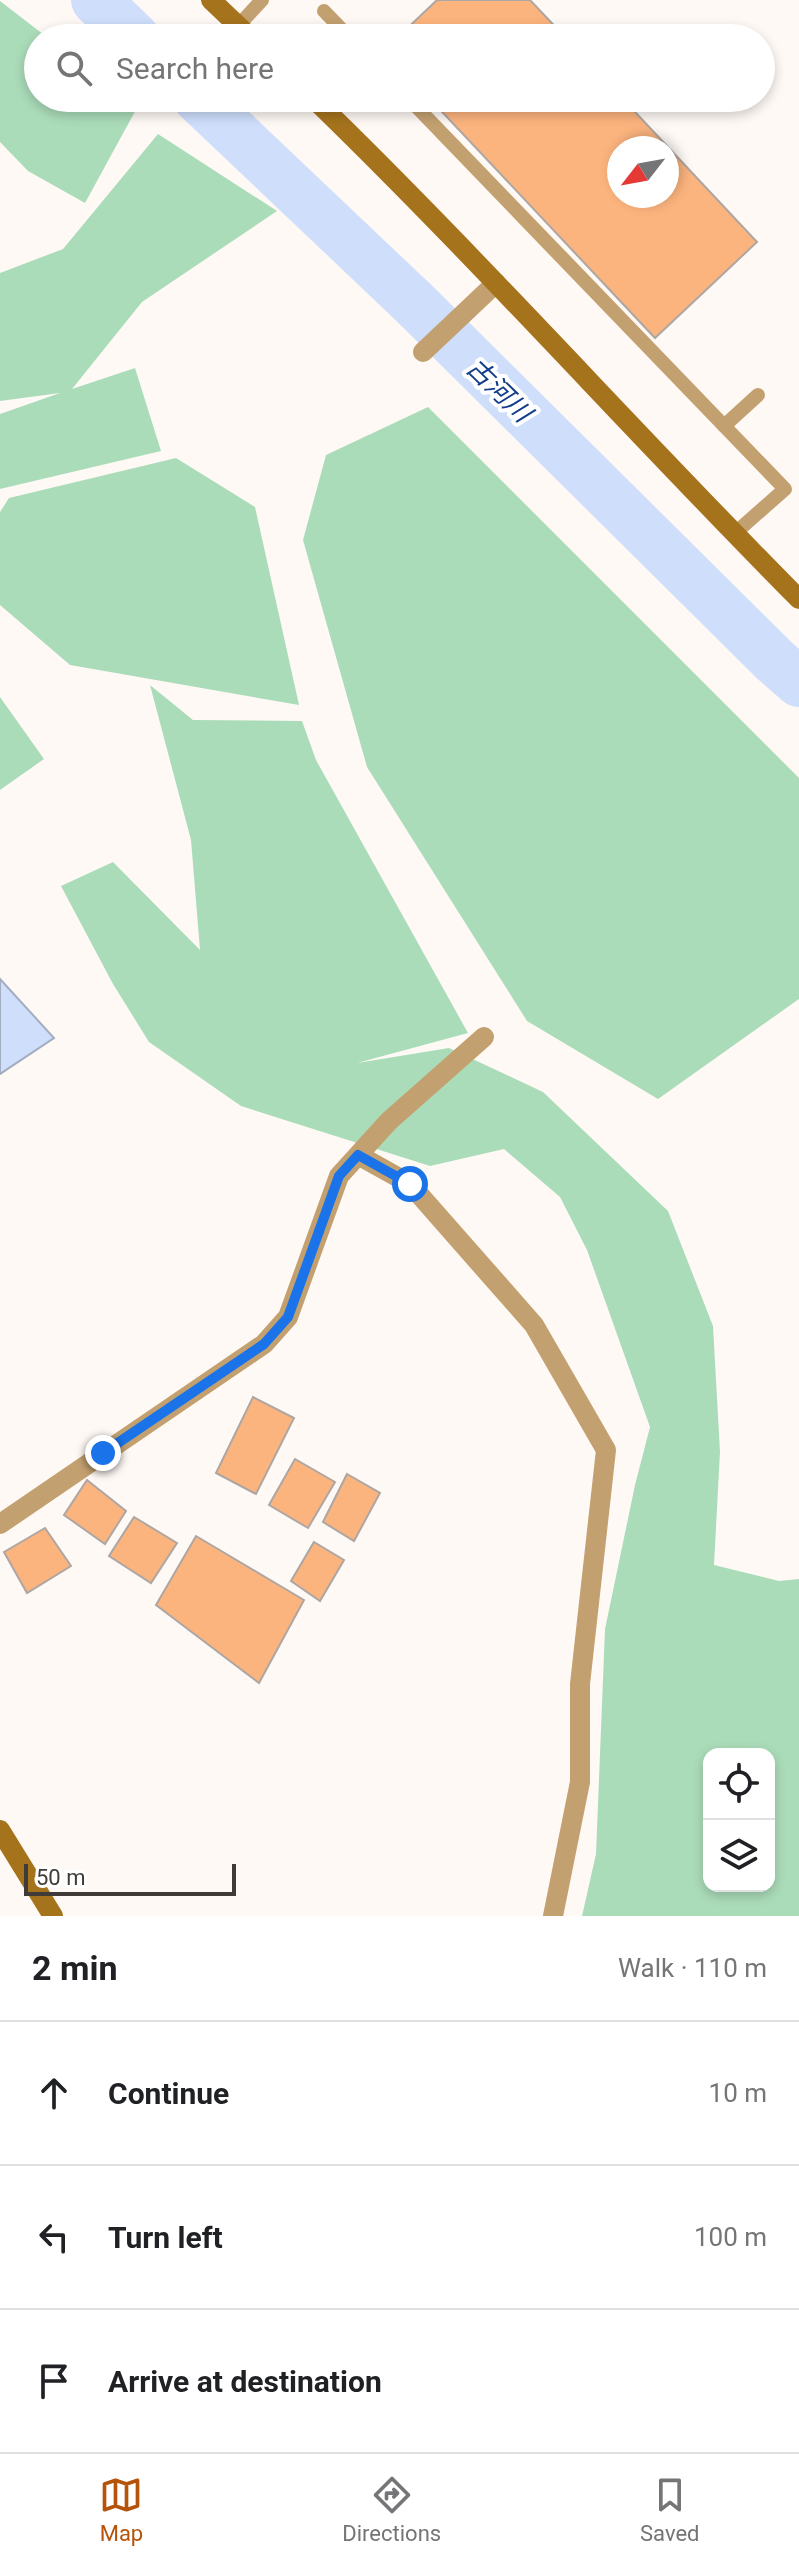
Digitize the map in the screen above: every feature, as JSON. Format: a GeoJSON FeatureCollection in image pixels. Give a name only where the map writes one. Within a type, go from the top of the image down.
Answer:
{"type":"FeatureCollection","features":[{"type":"Feature","properties":{"kind":"street"},"geometry":{"type":"LineString","coordinates":[[211,0],[236,24]]}},
{"type":"Feature","properties":{"kind":"street"},"geometry":{"type":"LineString","coordinates":[[327,112],[496,283],[799,599]]}},
{"type":"Feature","properties":{"kind":"street"},"geometry":{"type":"LineString","coordinates":[[423,352],[496,283]]}},
{"type":"Feature","properties":{"kind":"street"},"geometry":{"type":"LineString","coordinates":[[0,1524],[264,1344],[288,1317],[339,1176],[389,1121],[484,1037]]}},
{"type":"Feature","properties":{"kind":"street"},"geometry":{"type":"LineString","coordinates":[[358,1155],[410,1184],[534,1325],[606,1450],[580,1684],[580,1782],[553,1916]]}},
{"type":"Feature","properties":{"kind":"street"},"geometry":{"type":"LineString","coordinates":[[0,1830],[53,1916]]}},
{"type":"Feature","properties":{"kind":"lane"},"geometry":{"type":"LineString","coordinates":[[249,24],[262,0]]}},
{"type":"Feature","properties":{"kind":"lane"},"geometry":{"type":"LineString","coordinates":[[324,11],[337,24]]}},
{"type":"Feature","properties":{"kind":"lane"},"geometry":{"type":"LineString","coordinates":[[421,112],[785,489],[734,534]]}},
{"type":"Feature","properties":{"kind":"lane"},"geometry":{"type":"LineString","coordinates":[[724,426],[758,395]]}},
{"type":"Feature","properties":{"kind":"green space"},"geometry":{"type":"Polygon","coordinates":[[[0,1],[30,24],[24,24],[24,112],[135,112],[85,203],[28,171],[0,142],[0,1]]]}},
{"type":"Feature","properties":{"kind":"green space"},"geometry":{"type":"Polygon","coordinates":[[[158,134],[277,211],[142,302],[72,389],[135,368],[161,451],[0,489],[0,414],[60,393],[0,401],[0,273],[63,249],[158,134]]]}},
{"type":"Feature","properties":{"kind":"green space"},"geometry":{"type":"Polygon","coordinates":[[[428,407],[799,778],[799,999],[658,1099],[527,1021],[367,767],[303,540],[326,455],[428,407]]]}},
{"type":"Feature","properties":{"kind":"green space"},"geometry":{"type":"Polygon","coordinates":[[[176,458],[255,507],[299,705],[70,665],[0,605],[0,512],[9,498],[176,458]]]}},
{"type":"Feature","properties":{"kind":"green space"},"geometry":{"type":"Polygon","coordinates":[[[150,685],[193,720],[302,721],[316,760],[468,1033],[357,1063],[449,1048],[543,1092],[668,1211],[713,1326],[720,1452],[714,1565],[779,1581],[799,1579],[799,1916],[582,1916],[596,1854],[605,1629],[650,1427],[587,1250],[560,1197],[504,1149],[430,1166],[241,1106],[149,1042],[113,984],[61,886],[113,862],[200,950],[191,840],[150,685]]]}},
{"type":"Feature","properties":{"kind":"green space"},"geometry":{"type":"Polygon","coordinates":[[[0,697],[44,759],[0,790],[0,697]]]}},
{"type":"Feature","properties":{"kind":"water"},"geometry":{"type":"Polygon","coordinates":[[[0,979],[54,1038],[0,1074],[0,979]]]}},
{"type":"Feature","properties":{"kind":"building"},"geometry":{"type":"Polygon","coordinates":[[[437,0],[530,0],[553,24],[412,24],[437,0]]]}},
{"type":"Feature","properties":{"kind":"building"},"geometry":{"type":"Polygon","coordinates":[[[442,112],[635,112],[658,136],[607,136],[607,208],[679,208],[679,159],[757,242],[655,338],[442,112]]]}},
{"type":"Feature","properties":{"kind":"building"},"geometry":{"type":"Polygon","coordinates":[[[253,1397],[294,1418],[256,1494],[216,1473],[253,1397]]]}},
{"type":"Feature","properties":{"kind":"building"},"geometry":{"type":"Polygon","coordinates":[[[295,1459],[335,1482],[308,1528],[269,1505],[295,1459]]]}},
{"type":"Feature","properties":{"kind":"building"},"geometry":{"type":"Polygon","coordinates":[[[347,1474],[380,1493],[354,1541],[323,1522],[347,1474]]]}},
{"type":"Feature","properties":{"kind":"building"},"geometry":{"type":"Polygon","coordinates":[[[87,1480],[126,1511],[105,1544],[64,1515],[87,1480]]]}},
{"type":"Feature","properties":{"kind":"building"},"geometry":{"type":"Polygon","coordinates":[[[134,1517],[177,1543],[151,1583],[109,1556],[134,1517]]]}},
{"type":"Feature","properties":{"kind":"building"},"geometry":{"type":"Polygon","coordinates":[[[45,1528],[71,1566],[27,1593],[4,1552],[45,1528]]]}},
{"type":"Feature","properties":{"kind":"building"},"geometry":{"type":"Polygon","coordinates":[[[196,1536],[304,1600],[259,1683],[156,1605],[196,1536]]]}},
{"type":"Feature","properties":{"kind":"building"},"geometry":{"type":"Polygon","coordinates":[[[314,1542],[344,1560],[320,1601],[291,1581],[314,1542]]]}},
{"type":"Feature","properties":{"kind":"waterway","name":"古河川"},"geometry":{"type":"LineString","coordinates":[[96,0],[121,24]]}},
{"type":"Feature","properties":{"kind":"waterway","name":"古河川"},"geometry":{"type":"LineString","coordinates":[[213,112],[415,304],[799,682]]}},
{"type":"Feature","properties":{"kind":"route"},"geometry":{"type":"LineString","coordinates":[[103,1453],[264,1344],[288,1317],[339,1176],[358,1155],[410,1184]]}}]}
